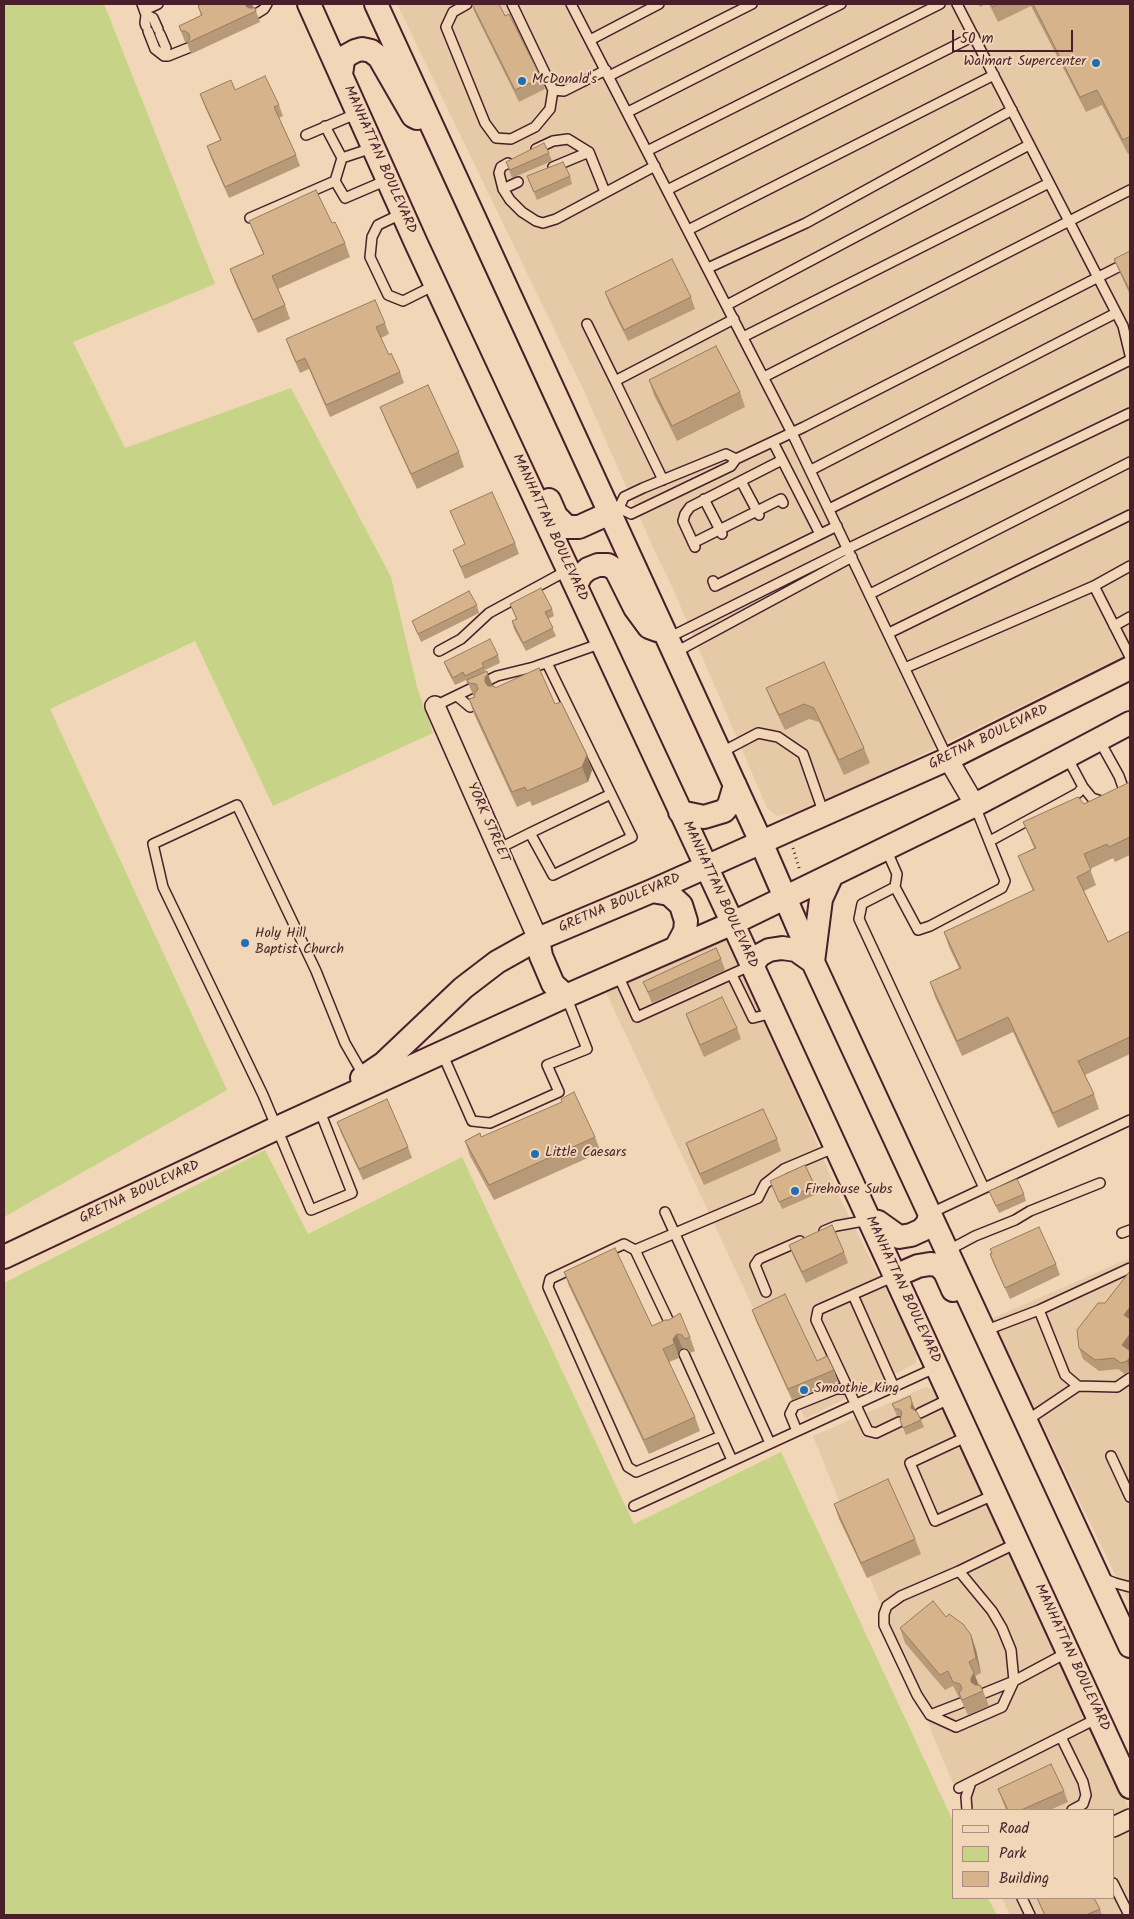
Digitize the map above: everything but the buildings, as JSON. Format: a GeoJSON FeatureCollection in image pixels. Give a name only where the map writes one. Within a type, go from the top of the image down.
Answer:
{"type":"FeatureCollection","features":[{"type":"Feature","properties":{"kind":"street","name":"MANHATTAN BOULEVARD"},"geometry":{"type":"LineString","coordinates":[[309,4],[403,213],[733,923],[1130,1787]]}},
{"type":"Feature","properties":{"kind":"street"},"geometry":{"type":"LineString","coordinates":[[376,4],[614,510],[669,641],[761,842],[813,962],[1130,1646]]}},
{"type":"Feature","properties":{"kind":"street"},"geometry":{"type":"LineString","coordinates":[[341,74],[343,61],[346,56],[362,49],[371,51],[379,57],[413,116],[432,125]]}},
{"type":"Feature","properties":{"kind":"street"},"geometry":{"type":"LineString","coordinates":[[507,434],[523,445],[556,516],[567,527],[579,527],[614,510]]}},
{"type":"Feature","properties":{"kind":"street"},"geometry":{"type":"LineString","coordinates":[[572,578],[598,565],[608,566],[616,570],[635,608],[649,627],[669,641]]}},
{"type":"Feature","properties":{"kind":"street","name":"GRETNA BOULEVARD"},"geometry":{"type":"LineString","coordinates":[[277,1128],[344,1090],[384,1063],[463,988],[497,962],[538,939],[652,891],[948,759],[1130,668]]}},
{"type":"Feature","properties":{"kind":"street","name":"YORK STREET"},"geometry":{"type":"LineString","coordinates":[[435,706],[538,939]]}},
{"type":"Feature","properties":{"kind":"street","name":"GRETNA BOULEVARD"},"geometry":{"type":"LineString","coordinates":[[4,1258],[442,1052],[677,946],[733,923],[975,805],[1130,724]]}},
{"type":"Feature","properties":{"kind":"street"},"geometry":{"type":"LineString","coordinates":[[948,759],[975,805]]}},
{"type":"Feature","properties":{"kind":"street"},"geometry":{"type":"LineString","coordinates":[[680,812],[704,817],[724,811],[729,805],[735,786]]}},
{"type":"Feature","properties":{"kind":"street"},"geometry":{"type":"LineString","coordinates":[[813,962],[821,899],[832,875]]}},
{"type":"Feature","properties":{"kind":"street"},"geometry":{"type":"LineString","coordinates":[[652,891],[669,894],[681,905],[686,921],[685,931],[677,946]]}},
{"type":"Feature","properties":{"kind":"street"},"geometry":{"type":"LineString","coordinates":[[538,939],[540,956],[553,984],[566,996]]}},
{"type":"Feature","properties":{"kind":"street"},"geometry":{"type":"LineString","coordinates":[[752,965],[760,955],[769,950],[782,948],[796,950],[813,962]]}},
{"type":"Feature","properties":{"kind":"street"},"geometry":{"type":"LineString","coordinates":[[870,1220],[878,1222],[899,1237],[922,1230],[928,1223],[930,1213]]}},
{"type":"Feature","properties":{"kind":"street"},"geometry":{"type":"LineString","coordinates":[[895,1276],[918,1266],[938,1265],[945,1272],[970,1326],[976,1331],[984,1331]]}},
{"type":"Feature","properties":{"kind":"street"},"geometry":{"type":"LineString","coordinates":[[1111,1746],[1130,1758]]}},
{"type":"Feature","properties":{"kind":"street"},"geometry":{"type":"LineString","coordinates":[[1114,1827],[1130,1820]]}},
{"type":"Feature","properties":{"kind":"lane"},"geometry":{"type":"LineString","coordinates":[[144,10],[158,4]]}},
{"type":"Feature","properties":{"kind":"lane"},"geometry":{"type":"LineString","coordinates":[[256,14],[264,9],[267,4]]}},
{"type":"Feature","properties":{"kind":"lane"},"geometry":{"type":"LineString","coordinates":[[466,4],[453,12],[446,26],[485,123],[496,138],[511,139],[535,126],[550,110],[554,90],[512,4]]}},
{"type":"Feature","properties":{"kind":"lane"},"geometry":{"type":"LineString","coordinates":[[572,4],[744,337],[830,509],[948,759]]}},
{"type":"Feature","properties":{"kind":"lane"},"geometry":{"type":"LineString","coordinates":[[590,40],[659,4]]}},
{"type":"Feature","properties":{"kind":"lane"},"geometry":{"type":"LineString","coordinates":[[554,90],[564,91],[607,73],[752,4]]}},
{"type":"Feature","properties":{"kind":"lane"},"geometry":{"type":"LineString","coordinates":[[628,112],[841,4]]}},
{"type":"Feature","properties":{"kind":"lane"},"geometry":{"type":"LineString","coordinates":[[647,151],[940,4]]}},
{"type":"Feature","properties":{"kind":"lane"},"geometry":{"type":"LineString","coordinates":[[958,4],[1123,326],[1130,355]]}},
{"type":"Feature","properties":{"kind":"lane"},"geometry":{"type":"LineString","coordinates":[[144,10],[145,23],[155,49],[164,56],[168,56],[188,48]]}},
{"type":"Feature","properties":{"kind":"lane"},"geometry":{"type":"LineString","coordinates":[[144,10],[153,18],[159,31],[166,48],[164,56]]}},
{"type":"Feature","properties":{"kind":"lane"},"geometry":{"type":"LineString","coordinates":[[667,190],[974,36]]}},
{"type":"Feature","properties":{"kind":"lane"},"geometry":{"type":"LineString","coordinates":[[688,230],[994,75]]}},
{"type":"Feature","properties":{"kind":"lane"},"geometry":{"type":"LineString","coordinates":[[708,268],[806,223],[1012,110]]}},
{"type":"Feature","properties":{"kind":"lane"},"geometry":{"type":"LineString","coordinates":[[306,135],[358,113]]}},
{"type":"Feature","properties":{"kind":"lane"},"geometry":{"type":"LineString","coordinates":[[325,126],[342,158],[335,181],[345,198],[388,180]]}},
{"type":"Feature","properties":{"kind":"lane"},"geometry":{"type":"LineString","coordinates":[[531,152],[554,141],[568,139],[589,152],[605,192]]}},
{"type":"Feature","properties":{"kind":"lane"},"geometry":{"type":"LineString","coordinates":[[727,305],[1030,145]]}},
{"type":"Feature","properties":{"kind":"lane"},"geometry":{"type":"LineString","coordinates":[[342,158],[373,147]]}},
{"type":"Feature","properties":{"kind":"lane"},"geometry":{"type":"LineString","coordinates":[[543,172],[589,152]]}},
{"type":"Feature","properties":{"kind":"lane"},"geometry":{"type":"LineString","coordinates":[[508,163],[502,167],[499,174],[503,189],[510,200],[522,212],[542,223],[556,218],[655,166]]}},
{"type":"Feature","properties":{"kind":"lane"},"geometry":{"type":"LineString","coordinates":[[250,218],[335,181]]}},
{"type":"Feature","properties":{"kind":"lane"},"geometry":{"type":"LineString","coordinates":[[503,189],[518,182]]}},
{"type":"Feature","properties":{"kind":"lane"},"geometry":{"type":"LineString","coordinates":[[744,337],[1049,183]]}},
{"type":"Feature","properties":{"kind":"lane"},"geometry":{"type":"LineString","coordinates":[[764,377],[1130,190]]}},
{"type":"Feature","properties":{"kind":"lane"},"geometry":{"type":"LineString","coordinates":[[403,213],[378,225],[372,237],[370,257],[388,295],[403,301],[436,284]]}},
{"type":"Feature","properties":{"kind":"lane"},"geometry":{"type":"LineString","coordinates":[[736,459],[726,454],[663,480],[624,497],[614,510],[630,514],[731,466],[736,459],[792,433],[1130,260]]}},
{"type":"Feature","properties":{"kind":"lane"},"geometry":{"type":"LineString","coordinates":[[810,470],[1116,313]]}},
{"type":"Feature","properties":{"kind":"lane"},"geometry":{"type":"LineString","coordinates":[[615,381],[734,319]]}},
{"type":"Feature","properties":{"kind":"lane"},"geometry":{"type":"LineString","coordinates":[[587,324],[663,480]]}},
{"type":"Feature","properties":{"kind":"lane"},"geometry":{"type":"LineString","coordinates":[[830,509],[1130,360]]}},
{"type":"Feature","properties":{"kind":"lane"},"geometry":{"type":"LineString","coordinates":[[669,641],[1130,413]]}},
{"type":"Feature","properties":{"kind":"lane"},"geometry":{"type":"LineString","coordinates":[[773,442],[820,534]]}},
{"type":"Feature","properties":{"kind":"lane"},"geometry":{"type":"LineString","coordinates":[[782,460],[690,507],[683,521],[694,545],[782,501]]}},
{"type":"Feature","properties":{"kind":"lane"},"geometry":{"type":"LineString","coordinates":[[870,594],[1130,462]]}},
{"type":"Feature","properties":{"kind":"lane"},"geometry":{"type":"LineString","coordinates":[[741,481],[758,513]]}},
{"type":"Feature","properties":{"kind":"lane"},"geometry":{"type":"LineString","coordinates":[[704,499],[721,532]]}},
{"type":"Feature","properties":{"kind":"lane"},"geometry":{"type":"LineString","coordinates":[[889,633],[1130,515]]}},
{"type":"Feature","properties":{"kind":"lane"},"geometry":{"type":"LineString","coordinates":[[713,582],[715,586],[802,539],[838,526]]}},
{"type":"Feature","properties":{"kind":"lane"},"geometry":{"type":"LineString","coordinates":[[669,641],[851,552]]}},
{"type":"Feature","properties":{"kind":"lane"},"geometry":{"type":"LineString","coordinates":[[905,668],[1094,586],[1130,566]]}},
{"type":"Feature","properties":{"kind":"lane"},"geometry":{"type":"LineString","coordinates":[[439,651],[461,639],[489,613],[572,578]]}},
{"type":"Feature","properties":{"kind":"lane"},"geometry":{"type":"LineString","coordinates":[[1094,586],[1130,658]]}},
{"type":"Feature","properties":{"kind":"lane"},"geometry":{"type":"LineString","coordinates":[[1114,626],[1130,617]]}},
{"type":"Feature","properties":{"kind":"lane"},"geometry":{"type":"LineString","coordinates":[[435,706],[497,676],[512,676],[602,643]]}},
{"type":"Feature","properties":{"kind":"lane"},"geometry":{"type":"LineString","coordinates":[[530,833],[553,876],[632,837],[547,663]]}},
{"type":"Feature","properties":{"kind":"lane"},"geometry":{"type":"LineString","coordinates":[[457,696],[470,707],[477,704]]}},
{"type":"Feature","properties":{"kind":"lane"},"geometry":{"type":"LineString","coordinates":[[720,753],[758,733],[778,737],[803,754],[824,814]]}},
{"type":"Feature","properties":{"kind":"lane"},"geometry":{"type":"LineString","coordinates":[[1068,756],[1083,787],[1092,798],[1104,803],[1125,793],[1099,740]]}},
{"type":"Feature","properties":{"kind":"lane"},"geometry":{"type":"LineString","coordinates":[[990,841],[1078,793],[1083,787]]}},
{"type":"Feature","properties":{"kind":"lane"},"geometry":{"type":"LineString","coordinates":[[498,849],[611,794]]}},
{"type":"Feature","properties":{"kind":"lane"},"geometry":{"type":"LineString","coordinates":[[318,1109],[352,1193],[311,1210],[277,1128],[162,887],[153,844],[237,805],[316,971],[345,1043],[364,1076]]}},
{"type":"Feature","properties":{"kind":"lane"},"geometry":{"type":"LineString","coordinates":[[886,849],[897,874],[895,887],[918,930],[930,926],[1002,888],[1005,881],[975,805]]}},
{"type":"Feature","properties":{"kind":"lane"},"geometry":{"type":"LineString","coordinates":[[895,887],[862,904],[859,919],[984,1188]]}},
{"type":"Feature","properties":{"kind":"lane"},"geometry":{"type":"LineString","coordinates":[[617,973],[637,1017],[752,965]]}},
{"type":"Feature","properties":{"kind":"lane"},"geometry":{"type":"LineString","coordinates":[[732,975],[753,1018],[774,1012]]}},
{"type":"Feature","properties":{"kind":"lane"},"geometry":{"type":"LineString","coordinates":[[442,1052],[472,1121],[490,1123],[560,1092],[547,1065],[586,1049],[566,996]]}},
{"type":"Feature","properties":{"kind":"lane"},"geometry":{"type":"LineString","coordinates":[[930,1213],[1130,1120]]}},
{"type":"Feature","properties":{"kind":"lane"},"geometry":{"type":"LineString","coordinates":[[635,1250],[758,1198],[765,1184],[784,1169],[836,1147]]}},
{"type":"Feature","properties":{"kind":"lane"},"geometry":{"type":"LineString","coordinates":[[947,1251],[975,1236],[1015,1220],[1030,1211],[1100,1183]]}},
{"type":"Feature","properties":{"kind":"lane"},"geometry":{"type":"LineString","coordinates":[[665,1212],[770,1443]]}},
{"type":"Feature","properties":{"kind":"lane"},"geometry":{"type":"LineString","coordinates":[[766,1292],[755,1265],[759,1259],[836,1226],[870,1220]]}},
{"type":"Feature","properties":{"kind":"lane"},"geometry":{"type":"LineString","coordinates":[[672,1328],[635,1250],[624,1244],[550,1279],[548,1287],[628,1467],[636,1472],[721,1436]]}},
{"type":"Feature","properties":{"kind":"lane"},"geometry":{"type":"LineString","coordinates":[[984,1331],[1039,1310],[1130,1268]]}},
{"type":"Feature","properties":{"kind":"lane"},"geometry":{"type":"LineString","coordinates":[[895,1276],[818,1310],[816,1320],[868,1431],[876,1433],[899,1422]]}},
{"type":"Feature","properties":{"kind":"lane"},"geometry":{"type":"LineString","coordinates":[[853,1295],[894,1387]]}},
{"type":"Feature","properties":{"kind":"lane"},"geometry":{"type":"LineString","coordinates":[[1039,1310],[1065,1375],[1078,1386]]}},
{"type":"Feature","properties":{"kind":"lane"},"geometry":{"type":"LineString","coordinates":[[684,1354],[732,1460]]}},
{"type":"Feature","properties":{"kind":"lane"},"geometry":{"type":"LineString","coordinates":[[634,1506],[937,1367]]}},
{"type":"Feature","properties":{"kind":"lane"},"geometry":{"type":"LineString","coordinates":[[1026,1421],[1078,1386],[1117,1387],[1130,1378]]}},
{"type":"Feature","properties":{"kind":"lane"},"geometry":{"type":"LineString","coordinates":[[796,1431],[790,1414],[794,1406],[836,1388],[848,1389]]}},
{"type":"Feature","properties":{"kind":"lane"},"geometry":{"type":"LineString","coordinates":[[920,1413],[952,1398]]}},
{"type":"Feature","properties":{"kind":"lane"},"geometry":{"type":"LineString","coordinates":[[969,1436],[910,1463],[935,1521],[996,1494]]}},
{"type":"Feature","properties":{"kind":"lane"},"geometry":{"type":"LineString","coordinates":[[1111,1456],[1130,1498]]}},
{"type":"Feature","properties":{"kind":"lane"},"geometry":{"type":"LineString","coordinates":[[959,1571],[992,1611],[1002,1628],[1011,1650],[1014,1680],[1002,1707],[956,1727],[930,1716],[917,1695],[884,1625],[884,1614],[887,1606],[901,1596],[1017,1543]]}},
{"type":"Feature","properties":{"kind":"lane"},"geometry":{"type":"LineString","coordinates":[[1098,1576],[1130,1587]]}},
{"type":"Feature","properties":{"kind":"lane"},"geometry":{"type":"LineString","coordinates":[[982,1694],[1068,1652]]}},
{"type":"Feature","properties":{"kind":"lane"},"geometry":{"type":"LineString","coordinates":[[930,1716],[961,1703]]}},
{"type":"Feature","properties":{"kind":"lane"},"geometry":{"type":"LineString","coordinates":[[959,1788],[1099,1718]]}},
{"type":"Feature","properties":{"kind":"lane"},"geometry":{"type":"LineString","coordinates":[[1061,1737],[1083,1782],[1086,1795],[1084,1807]]}},
{"type":"Feature","properties":{"kind":"lane"},"geometry":{"type":"LineString","coordinates":[[967,1809],[966,1797],[971,1782]]}},
{"type":"Feature","properties":{"kind":"lane"},"geometry":{"type":"LineString","coordinates":[[1114,1885],[1129,1915]]}},
{"type":"Feature","properties":{"kind":"lane"},"geometry":{"type":"LineString","coordinates":[[1022,1899],[1030,1915]]}},
{"type":"Feature","properties":{"kind":"path"},"geometry":{"type":"LineString","coordinates":[[790,840],[801,876]]}},
{"type":"Feature","properties":{"kind":"shaded area"},"geometry":{"type":"Polygon","coordinates":[[[397,4],[1130,4],[1130,653],[807,811],[777,816],[767,808],[674,591],[585,393],[397,4]]]}},
{"type":"Feature","properties":{"kind":"shaded area"},"geometry":{"type":"Polygon","coordinates":[[[724,936],[775,1041],[837,1192],[917,1353],[916,1363],[805,1419],[605,990],[724,936]]]}},
{"type":"Feature","properties":{"kind":"shaded area"},"geometry":{"type":"Polygon","coordinates":[[[1130,1258],[1130,1605],[991,1319],[1130,1258]]]}},
{"type":"Feature","properties":{"kind":"shaded area"},"geometry":{"type":"Polygon","coordinates":[[[926,1387],[935,1391],[941,1397],[1130,1811],[1130,1915],[1010,1915],[1002,1899],[1114,1899],[1114,1809],[965,1809],[943,1760],[813,1436],[926,1387]]]}},
{"type":"Feature","properties":{"kind":"green space"},"geometry":{"type":"Polygon","coordinates":[[[4,4],[104,4],[215,284],[73,342],[125,448],[291,388],[391,577],[417,687],[433,733],[273,806],[195,641],[50,709],[227,1090],[4,1217],[4,4]]]}},
{"type":"Feature","properties":{"kind":"green space"},"geometry":{"type":"Polygon","coordinates":[[[265,1150],[308,1234],[462,1157],[634,1524],[781,1452],[952,1819],[952,1899],[989,1899],[997,1915],[4,1915],[4,1283],[265,1150]]]}},
{"type":"Feature","properties":{"kind":"place","name":"Walmart Supercenter"},"geometry":{"type":"Point","coordinates":[1096,63]}},
{"type":"Feature","properties":{"kind":"place","name":"McDonald's"},"geometry":{"type":"Point","coordinates":[522,81]}},
{"type":"Feature","properties":{"kind":"place","name":"Holy Hill Baptist Church"},"geometry":{"type":"Point","coordinates":[245,943]}},
{"type":"Feature","properties":{"kind":"place","name":"Little Caesars"},"geometry":{"type":"Point","coordinates":[535,1154]}},
{"type":"Feature","properties":{"kind":"place","name":"Firehouse Subs"},"geometry":{"type":"Point","coordinates":[795,1191]}},
{"type":"Feature","properties":{"kind":"place","name":"Smoothie King"},"geometry":{"type":"Point","coordinates":[804,1390]}}]}
